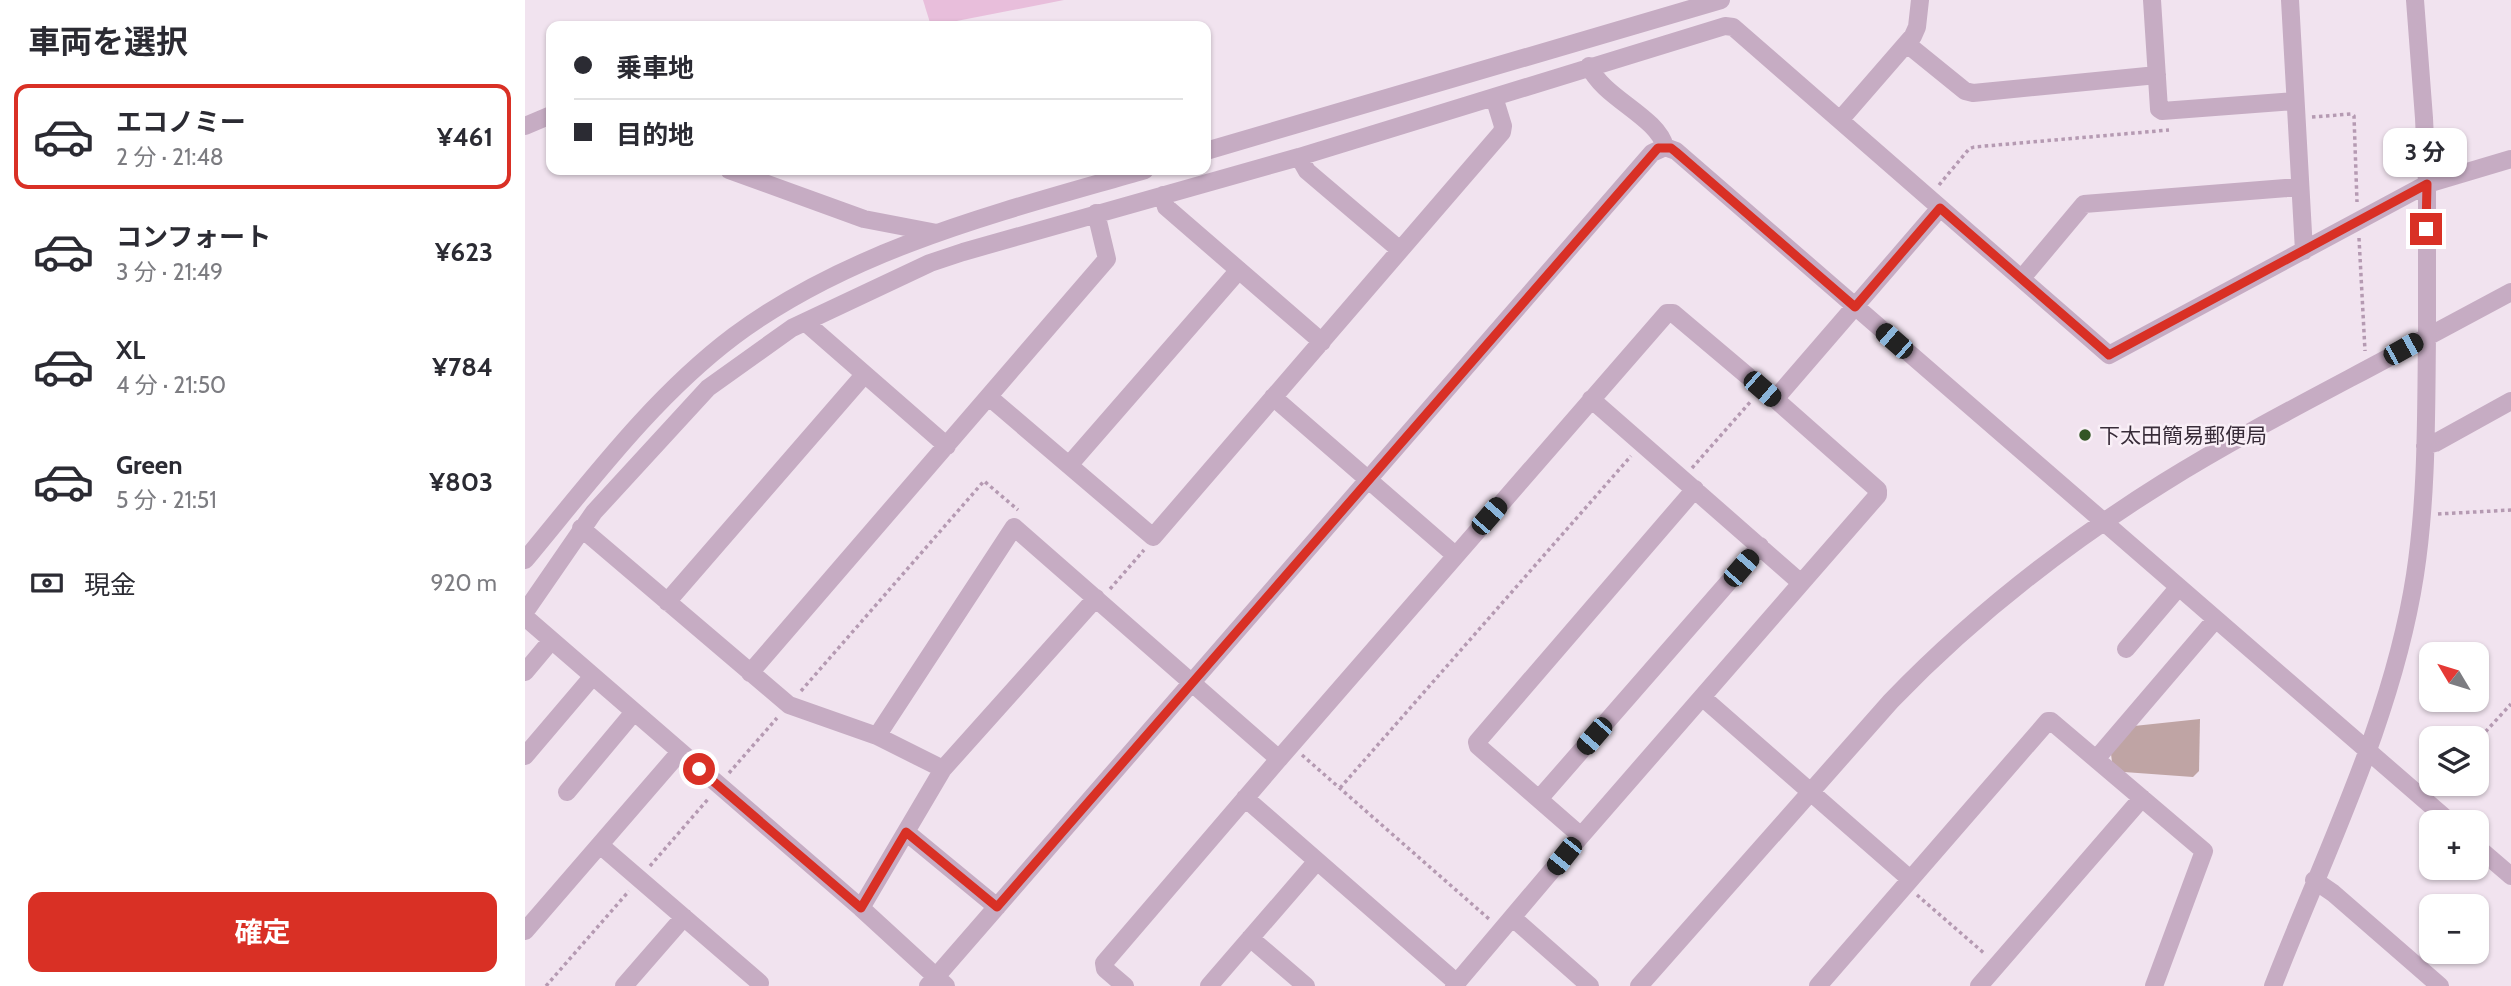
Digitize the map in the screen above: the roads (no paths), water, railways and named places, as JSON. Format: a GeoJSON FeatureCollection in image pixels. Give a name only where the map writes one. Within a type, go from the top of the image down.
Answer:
{"type":"FeatureCollection","features":[{"type":"Feature","properties":{"kind":"street"},"geometry":{"type":"LineString","coordinates":[[1211,150],[1721,0]]}},
{"type":"Feature","properties":{"kind":"street"},"geometry":{"type":"LineString","coordinates":[[1840,120],[1907,44],[1917,27],[1920,0]]}},
{"type":"Feature","properties":{"kind":"street"},"geometry":{"type":"LineString","coordinates":[[2152,0],[2159,109],[2295,110]]}},
{"type":"Feature","properties":{"kind":"street"},"geometry":{"type":"LineString","coordinates":[[2290,0],[2304,251]]}},
{"type":"Feature","properties":{"kind":"street"},"geometry":{"type":"LineString","coordinates":[[2273,986],[2367,751],[2403,631],[2415,577],[2425,446],[2427,184],[2415,0]]}},
{"type":"Feature","properties":{"kind":"street"},"geometry":{"type":"LineString","coordinates":[[525,612],[581,528],[708,388],[772,341],[805,322],[930,263],[1096,213],[1299,157],[1725,26],[1733,27],[2109,355],[2427,184],[2511,159]]}},
{"type":"Feature","properties":{"kind":"street"},"geometry":{"type":"LineString","coordinates":[[1907,44],[1965,91],[1973,93],[2157,75]]}},
{"type":"Feature","properties":{"kind":"street"},"geometry":{"type":"LineString","coordinates":[[1589,66],[1595,79],[1657,132],[1665,147],[1676,152],[2436,810]]}},
{"type":"Feature","properties":{"kind":"street"},"geometry":{"type":"LineString","coordinates":[[989,397],[1153,537],[1503,132],[1494,97]]}},
{"type":"Feature","properties":{"kind":"street"},"geometry":{"type":"LineString","coordinates":[[525,126],[546,117]]}},
{"type":"Feature","properties":{"kind":"street"},"geometry":{"type":"LineString","coordinates":[[525,617],[861,908],[937,983],[997,907],[1652,153],[1665,147]]}},
{"type":"Feature","properties":{"kind":"street"},"geometry":{"type":"LineString","coordinates":[[1299,157],[1307,171],[1400,250]]}},
{"type":"Feature","properties":{"kind":"street"},"geometry":{"type":"LineString","coordinates":[[743,175],[864,219],[937,233]]}},
{"type":"Feature","properties":{"kind":"street"},"geometry":{"type":"LineString","coordinates":[[525,560],[683,379],[734,337],[792,298],[832,277],[937,233],[1128,175]]}},
{"type":"Feature","properties":{"kind":"street"},"geometry":{"type":"LineString","coordinates":[[2022,278],[2084,204],[2299,187]]}},
{"type":"Feature","properties":{"kind":"street"},"geometry":{"type":"LineString","coordinates":[[1163,195],[1166,207],[1322,342]]}},
{"type":"Feature","properties":{"kind":"street"},"geometry":{"type":"LineString","coordinates":[[1775,399],[1855,307],[1934,203]]}},
{"type":"Feature","properties":{"kind":"street"},"geometry":{"type":"LineString","coordinates":[[750,673],[1107,259],[1096,213]]}},
{"type":"Feature","properties":{"kind":"street"},"geometry":{"type":"LineString","coordinates":[[1070,464],[1239,270]]}},
{"type":"Feature","properties":{"kind":"street"},"geometry":{"type":"LineString","coordinates":[[1639,986],[1891,701],[1941,651],[2014,588],[2103,522],[2176,476],[2511,292]]}},
{"type":"Feature","properties":{"kind":"street"},"geometry":{"type":"LineString","coordinates":[[1125,986],[1105,969],[1104,963],[1245,798],[1455,555],[1667,313],[1673,313],[1878,490],[1878,495],[1455,984],[1245,798]]}},
{"type":"Feature","properties":{"kind":"street"},"geometry":{"type":"LineString","coordinates":[[805,322],[947,446]]}},
{"type":"Feature","properties":{"kind":"street"},"geometry":{"type":"LineString","coordinates":[[667,601],[864,375]]}},
{"type":"Feature","properties":{"kind":"street"},"geometry":{"type":"LineString","coordinates":[[1273,397],[1455,555]]}},
{"type":"Feature","properties":{"kind":"street"},"geometry":{"type":"LineString","coordinates":[[1591,399],[1801,583]]}},
{"type":"Feature","properties":{"kind":"street"},"geometry":{"type":"LineString","coordinates":[[2425,446],[2511,401]]}},
{"type":"Feature","properties":{"kind":"street"},"geometry":{"type":"LineString","coordinates":[[1581,836],[1478,746],[1477,742],[1695,489]]}},
{"type":"Feature","properties":{"kind":"street"},"geometry":{"type":"LineString","coordinates":[[877,736],[1014,527],[1103,594],[1192,683],[1285,752]]}},
{"type":"Feature","properties":{"kind":"street"},"geometry":{"type":"LineString","coordinates":[[581,528],[789,705],[877,736],[943,769]]}},
{"type":"Feature","properties":{"kind":"street"},"geometry":{"type":"LineString","coordinates":[[1539,799],[1760,547]]}},
{"type":"Feature","properties":{"kind":"street"},"geometry":{"type":"LineString","coordinates":[[2126,649],[2178,588]]}},
{"type":"Feature","properties":{"kind":"street"},"geometry":{"type":"LineString","coordinates":[[861,908],[943,769],[1103,594]]}},
{"type":"Feature","properties":{"kind":"street"},"geometry":{"type":"LineString","coordinates":[[2097,758],[2215,620]]}},
{"type":"Feature","properties":{"kind":"street"},"geometry":{"type":"LineString","coordinates":[[525,671],[551,641]]}},
{"type":"Feature","properties":{"kind":"street"},"geometry":{"type":"LineString","coordinates":[[525,756],[593,676]]}},
{"type":"Feature","properties":{"kind":"street"},"geometry":{"type":"LineString","coordinates":[[1702,697],[1810,791],[1907,881]]}},
{"type":"Feature","properties":{"kind":"street"},"geometry":{"type":"LineString","coordinates":[[567,792],[634,712]]}},
{"type":"Feature","properties":{"kind":"street"},"geometry":{"type":"LineString","coordinates":[[1818,986],[1907,881],[2049,721],[2052,721],[2204,851],[2154,986]]}},
{"type":"Feature","properties":{"kind":"street"},"geometry":{"type":"LineString","coordinates":[[525,931],[680,752]]}},
{"type":"Feature","properties":{"kind":"street"},"geometry":{"type":"LineString","coordinates":[[1979,986],[2142,798]]}},
{"type":"Feature","properties":{"kind":"street"},"geometry":{"type":"LineString","coordinates":[[906,832],[997,907]]}},
{"type":"Feature","properties":{"kind":"street"},"geometry":{"type":"LineString","coordinates":[[600,845],[760,984],[758,986]]}},
{"type":"Feature","properties":{"kind":"street"},"geometry":{"type":"LineString","coordinates":[[2489,857],[2511,876]]}},
{"type":"Feature","properties":{"kind":"street"},"geometry":{"type":"LineString","coordinates":[[1209,986],[1317,861]]}},
{"type":"Feature","properties":{"kind":"street"},"geometry":{"type":"LineString","coordinates":[[2314,880],[2333,892],[2440,986]]}},
{"type":"Feature","properties":{"kind":"street"},"geometry":{"type":"LineString","coordinates":[[624,986],[684,917]]}},
{"type":"Feature","properties":{"kind":"street"},"geometry":{"type":"LineString","coordinates":[[1507,924],[1590,986]]}},
{"type":"Feature","properties":{"kind":"street"},"geometry":{"type":"LineString","coordinates":[[1250,938],[1306,986]]}},
{"type":"Feature","properties":{"kind":"place","name":"下太田簡易郵便局"},"geometry":{"type":"Point","coordinates":[2085,435]}}]}
